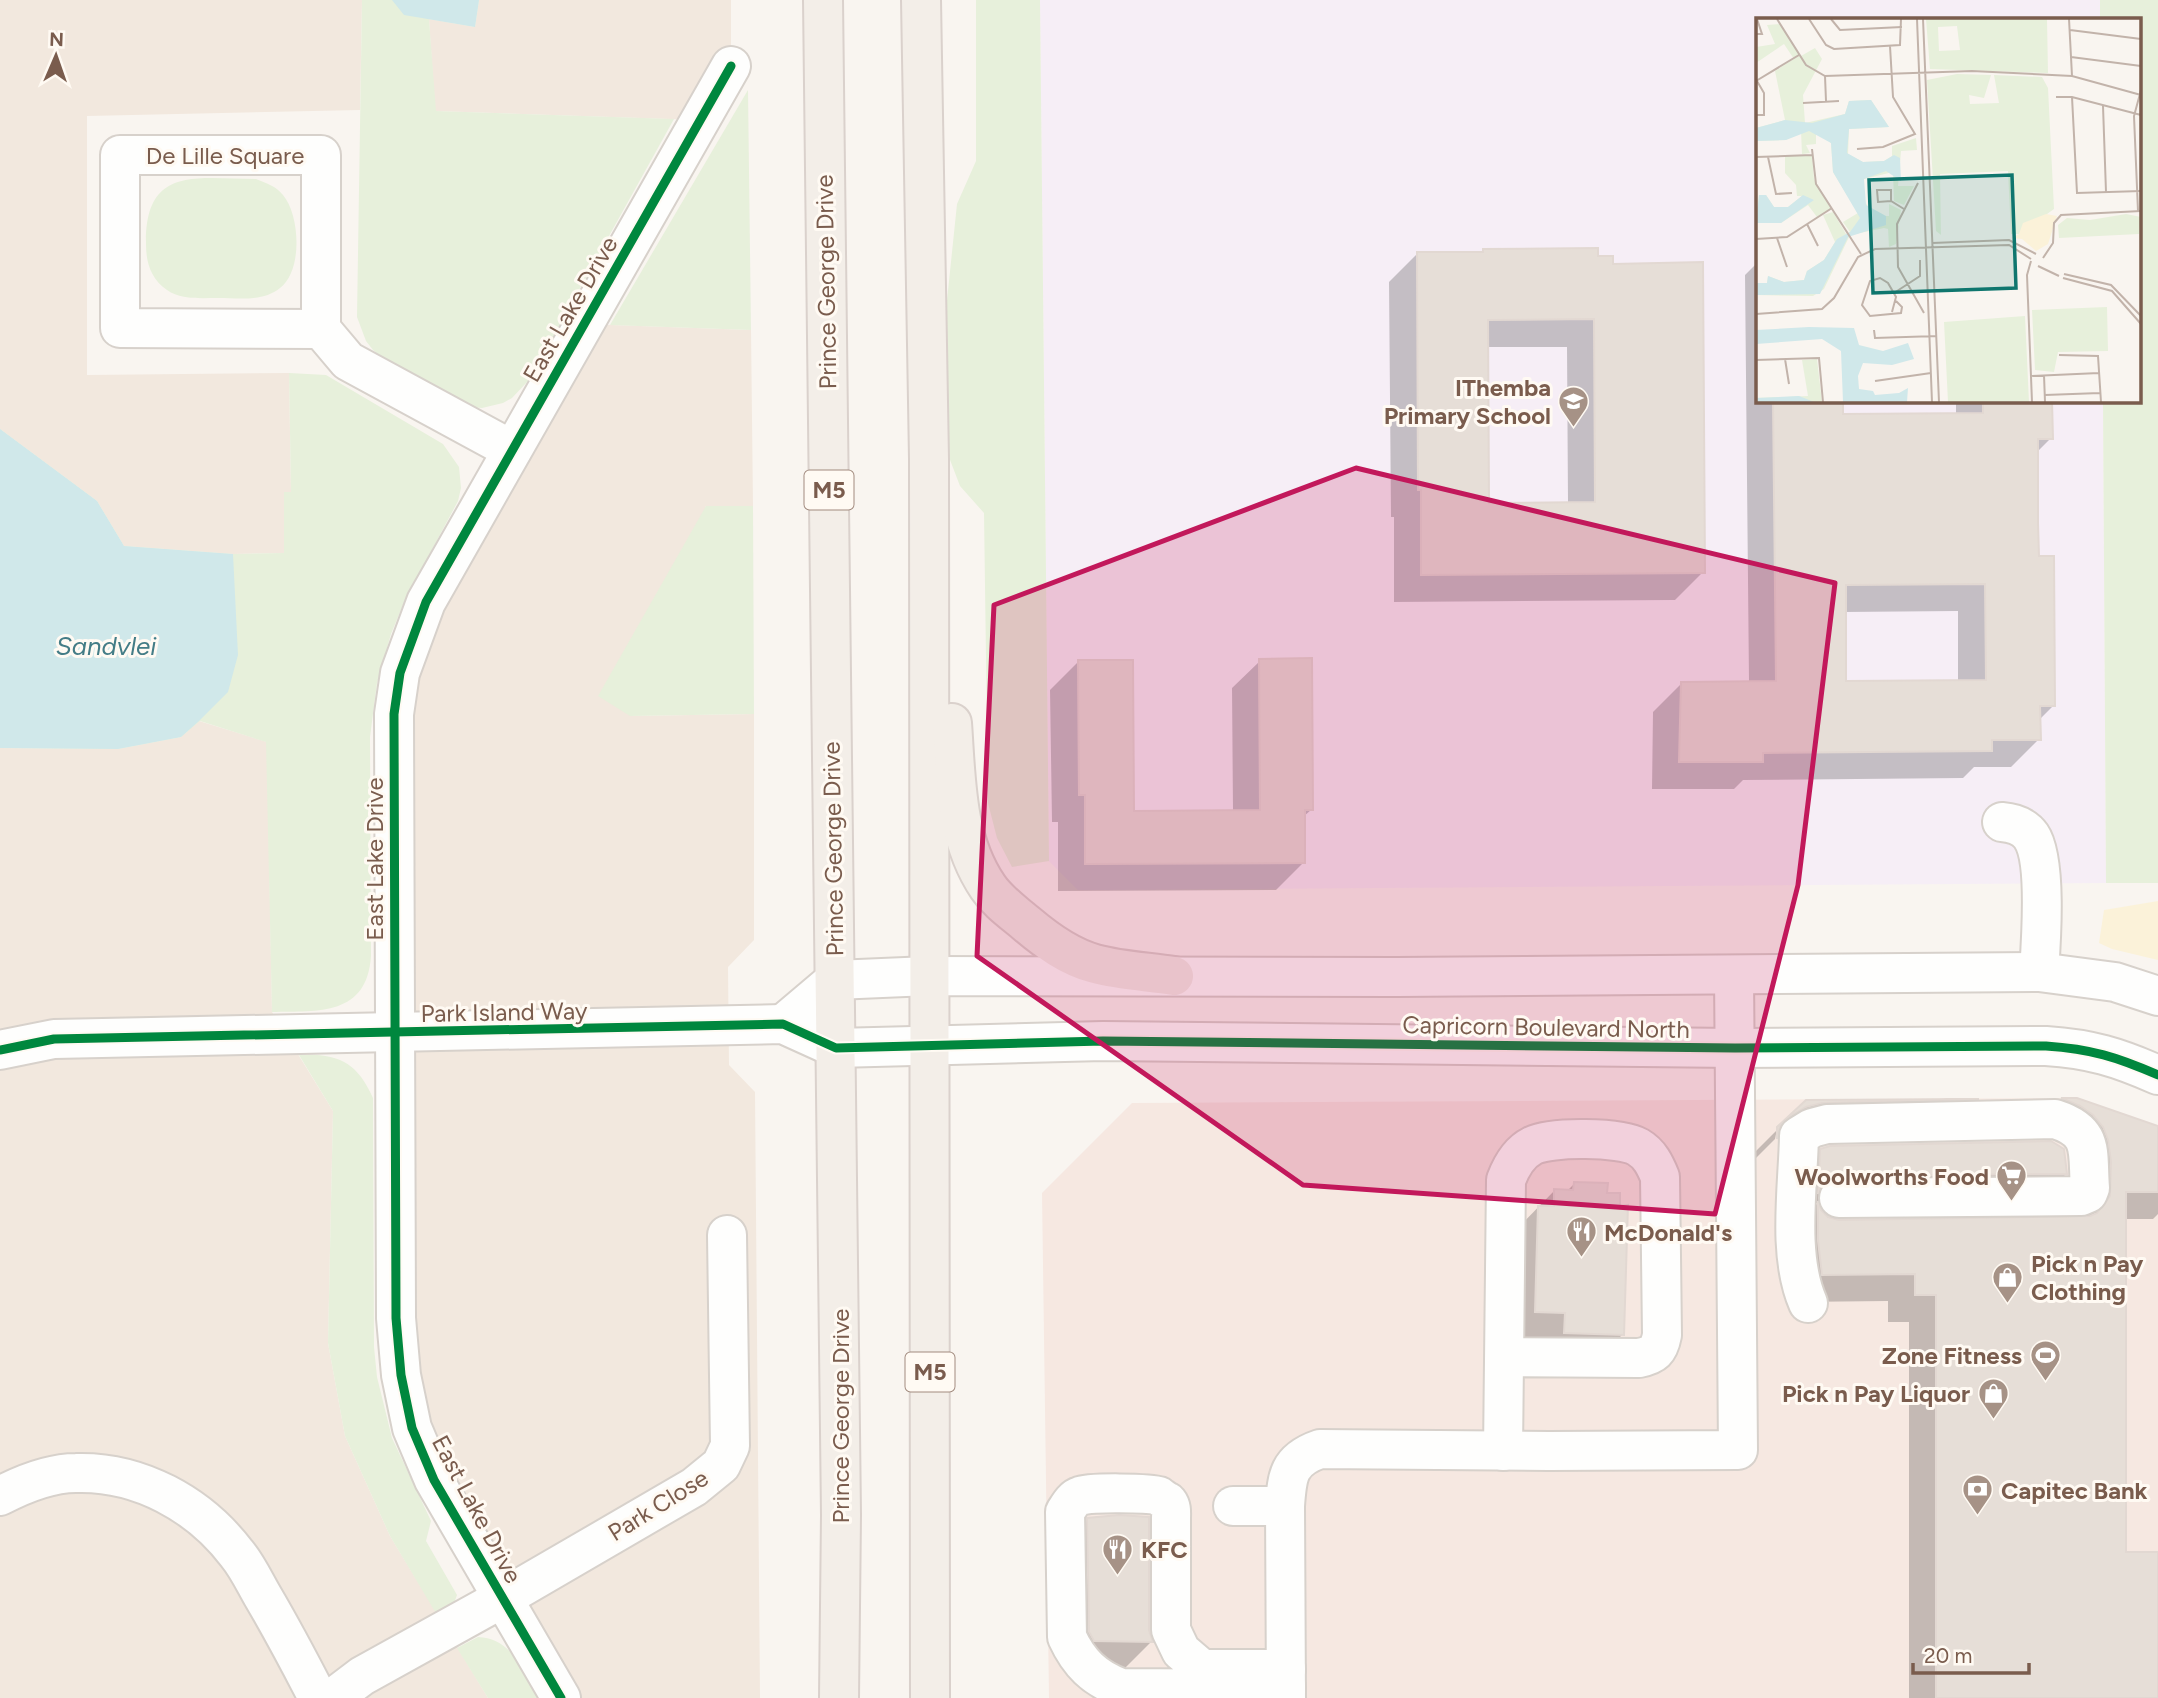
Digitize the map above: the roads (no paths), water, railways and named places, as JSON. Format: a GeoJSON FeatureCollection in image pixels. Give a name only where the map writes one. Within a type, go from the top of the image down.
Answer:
{"type":"FeatureCollection","features":[{"type":"Feature","properties":{"kind":"main road","name":"Prince George Drive"},"geometry":{"type":"LineString","coordinates":[[822,0],[842,1515],[839,1698]]}},
{"type":"Feature","properties":{"kind":"main road","name":"M5"},"geometry":{"type":"LineString","coordinates":[[921,0],[929,459],[930,1698]]}},
{"type":"Feature","properties":{"kind":"main road"},"geometry":{"type":"LineString","coordinates":[[929,459],[939,538],[957,792],[962,828],[972,856],[987,886],[998,900],[1048,942],[1095,964],[1174,976]]}},
{"type":"Feature","properties":{"kind":"street","name":"East Lake Drive"},"geometry":{"type":"LineString","coordinates":[[561,1698],[434,1480],[412,1428],[401,1376],[396,1318],[394,714],[400,673],[426,601],[731,66]]}},
{"type":"Feature","properties":{"kind":"street","name":"De Lille Square"},"geometry":{"type":"LineString","coordinates":[[120,155],[321,155],[321,329],[120,328],[120,155]]}},
{"type":"Feature","properties":{"kind":"street"},"geometry":{"type":"LineString","coordinates":[[321,329],[348,361],[512,450]]}},
{"type":"Feature","properties":{"kind":"street"},"geometry":{"type":"LineString","coordinates":[[2002,822],[2023,828],[2031,836],[2038,854],[2041,884],[2039,972]]}},
{"type":"Feature","properties":{"kind":"street","name":"Capricorn Boulevard North"},"geometry":{"type":"LineString","coordinates":[[835,980],[929,976],[2039,972],[2115,982],[2156,994]]}},
{"type":"Feature","properties":{"kind":"street"},"geometry":{"type":"LineString","coordinates":[[1286,1685],[1202,1669],[1181,1651],[1171,1630],[1171,1510],[1168,1502],[1159,1496],[1093,1494],[1080,1496],[1065,1512],[1068,1637],[1075,1654],[1087,1669],[1105,1682],[1121,1688],[1286,1689],[1287,1479],[1291,1469],[1306,1454],[1320,1449],[1738,1450],[1734,975]]}},
{"type":"Feature","properties":{"kind":"street"},"geometry":{"type":"LineString","coordinates":[[783,1024],[835,980]]}},
{"type":"Feature","properties":{"kind":"street","name":"Park Island Way"},"geometry":{"type":"LineString","coordinates":[[0,1050],[54,1039],[783,1024],[836,1048]]}},
{"type":"Feature","properties":{"kind":"street","name":"Capricorn Boulevard North"},"geometry":{"type":"LineString","coordinates":[[836,1048],[1103,1041],[1735,1048],[2046,1046],[2076,1048],[2113,1056],[2158,1075]]}},
{"type":"Feature","properties":{"kind":"street"},"geometry":{"type":"LineString","coordinates":[[1808,1303],[1801,1288],[1796,1248],[1799,1136],[1812,1128],[1827,1124],[2055,1119],[2079,1129],[2085,1138],[2090,1188],[2088,1193],[2081,1196],[1839,1198]]}},
{"type":"Feature","properties":{"kind":"street"},"geometry":{"type":"LineString","coordinates":[[1503,1451],[1506,1180],[1521,1155],[1532,1146],[1550,1140],[1626,1142],[1640,1149],[1653,1161],[1660,1177],[1660,1347],[1652,1355],[1639,1358],[1506,1357]]}},
{"type":"Feature","properties":{"kind":"street","name":"Park Close"},"geometry":{"type":"LineString","coordinates":[[333,1698],[362,1676],[694,1487],[721,1465],[730,1446],[727,1235]]}},
{"type":"Feature","properties":{"kind":"street"},"geometry":{"type":"LineString","coordinates":[[0,1496],[31,1481],[74,1472],[110,1474],[147,1485],[176,1499],[213,1525],[239,1555],[283,1630],[318,1698]]}},
{"type":"Feature","properties":{"kind":"street"},"geometry":{"type":"LineString","coordinates":[[1233,1506],[1285,1506]]}},
{"type":"Feature","properties":{"kind":"water"},"geometry":{"type":"Polygon","coordinates":[[[392,0],[479,0],[475,27],[404,15],[392,0]]]}},
{"type":"Feature","properties":{"kind":"water","name":"Sandvlei"},"geometry":{"type":"Polygon","coordinates":[[[0,429],[97,501],[124,546],[233,554],[238,655],[228,692],[181,737],[118,749],[0,748],[0,429]]]}},
{"type":"Feature","properties":{"kind":"place","name":"IThemba Primary School"},"geometry":{"type":"Point","coordinates":[1574,428]}},
{"type":"Feature","properties":{"kind":"place","name":"Woolworths Food"},"geometry":{"type":"Point","coordinates":[2012,1203]}},
{"type":"Feature","properties":{"kind":"place","name":"McDonald's"},"geometry":{"type":"Point","coordinates":[1581,1259]}},
{"type":"Feature","properties":{"kind":"place","name":"Pick n Pay Clothing"},"geometry":{"type":"Point","coordinates":[2008,1304]}},
{"type":"Feature","properties":{"kind":"place","name":"Zone Fitness"},"geometry":{"type":"Point","coordinates":[2045,1382]}},
{"type":"Feature","properties":{"kind":"place","name":"Pick n Pay Liquor"},"geometry":{"type":"Point","coordinates":[1993,1420]}},
{"type":"Feature","properties":{"kind":"place","name":"Capitec Bank"},"geometry":{"type":"Point","coordinates":[1978,1517]}},
{"type":"Feature","properties":{"kind":"place","name":"KFC"},"geometry":{"type":"Point","coordinates":[1118,1576]}}]}
